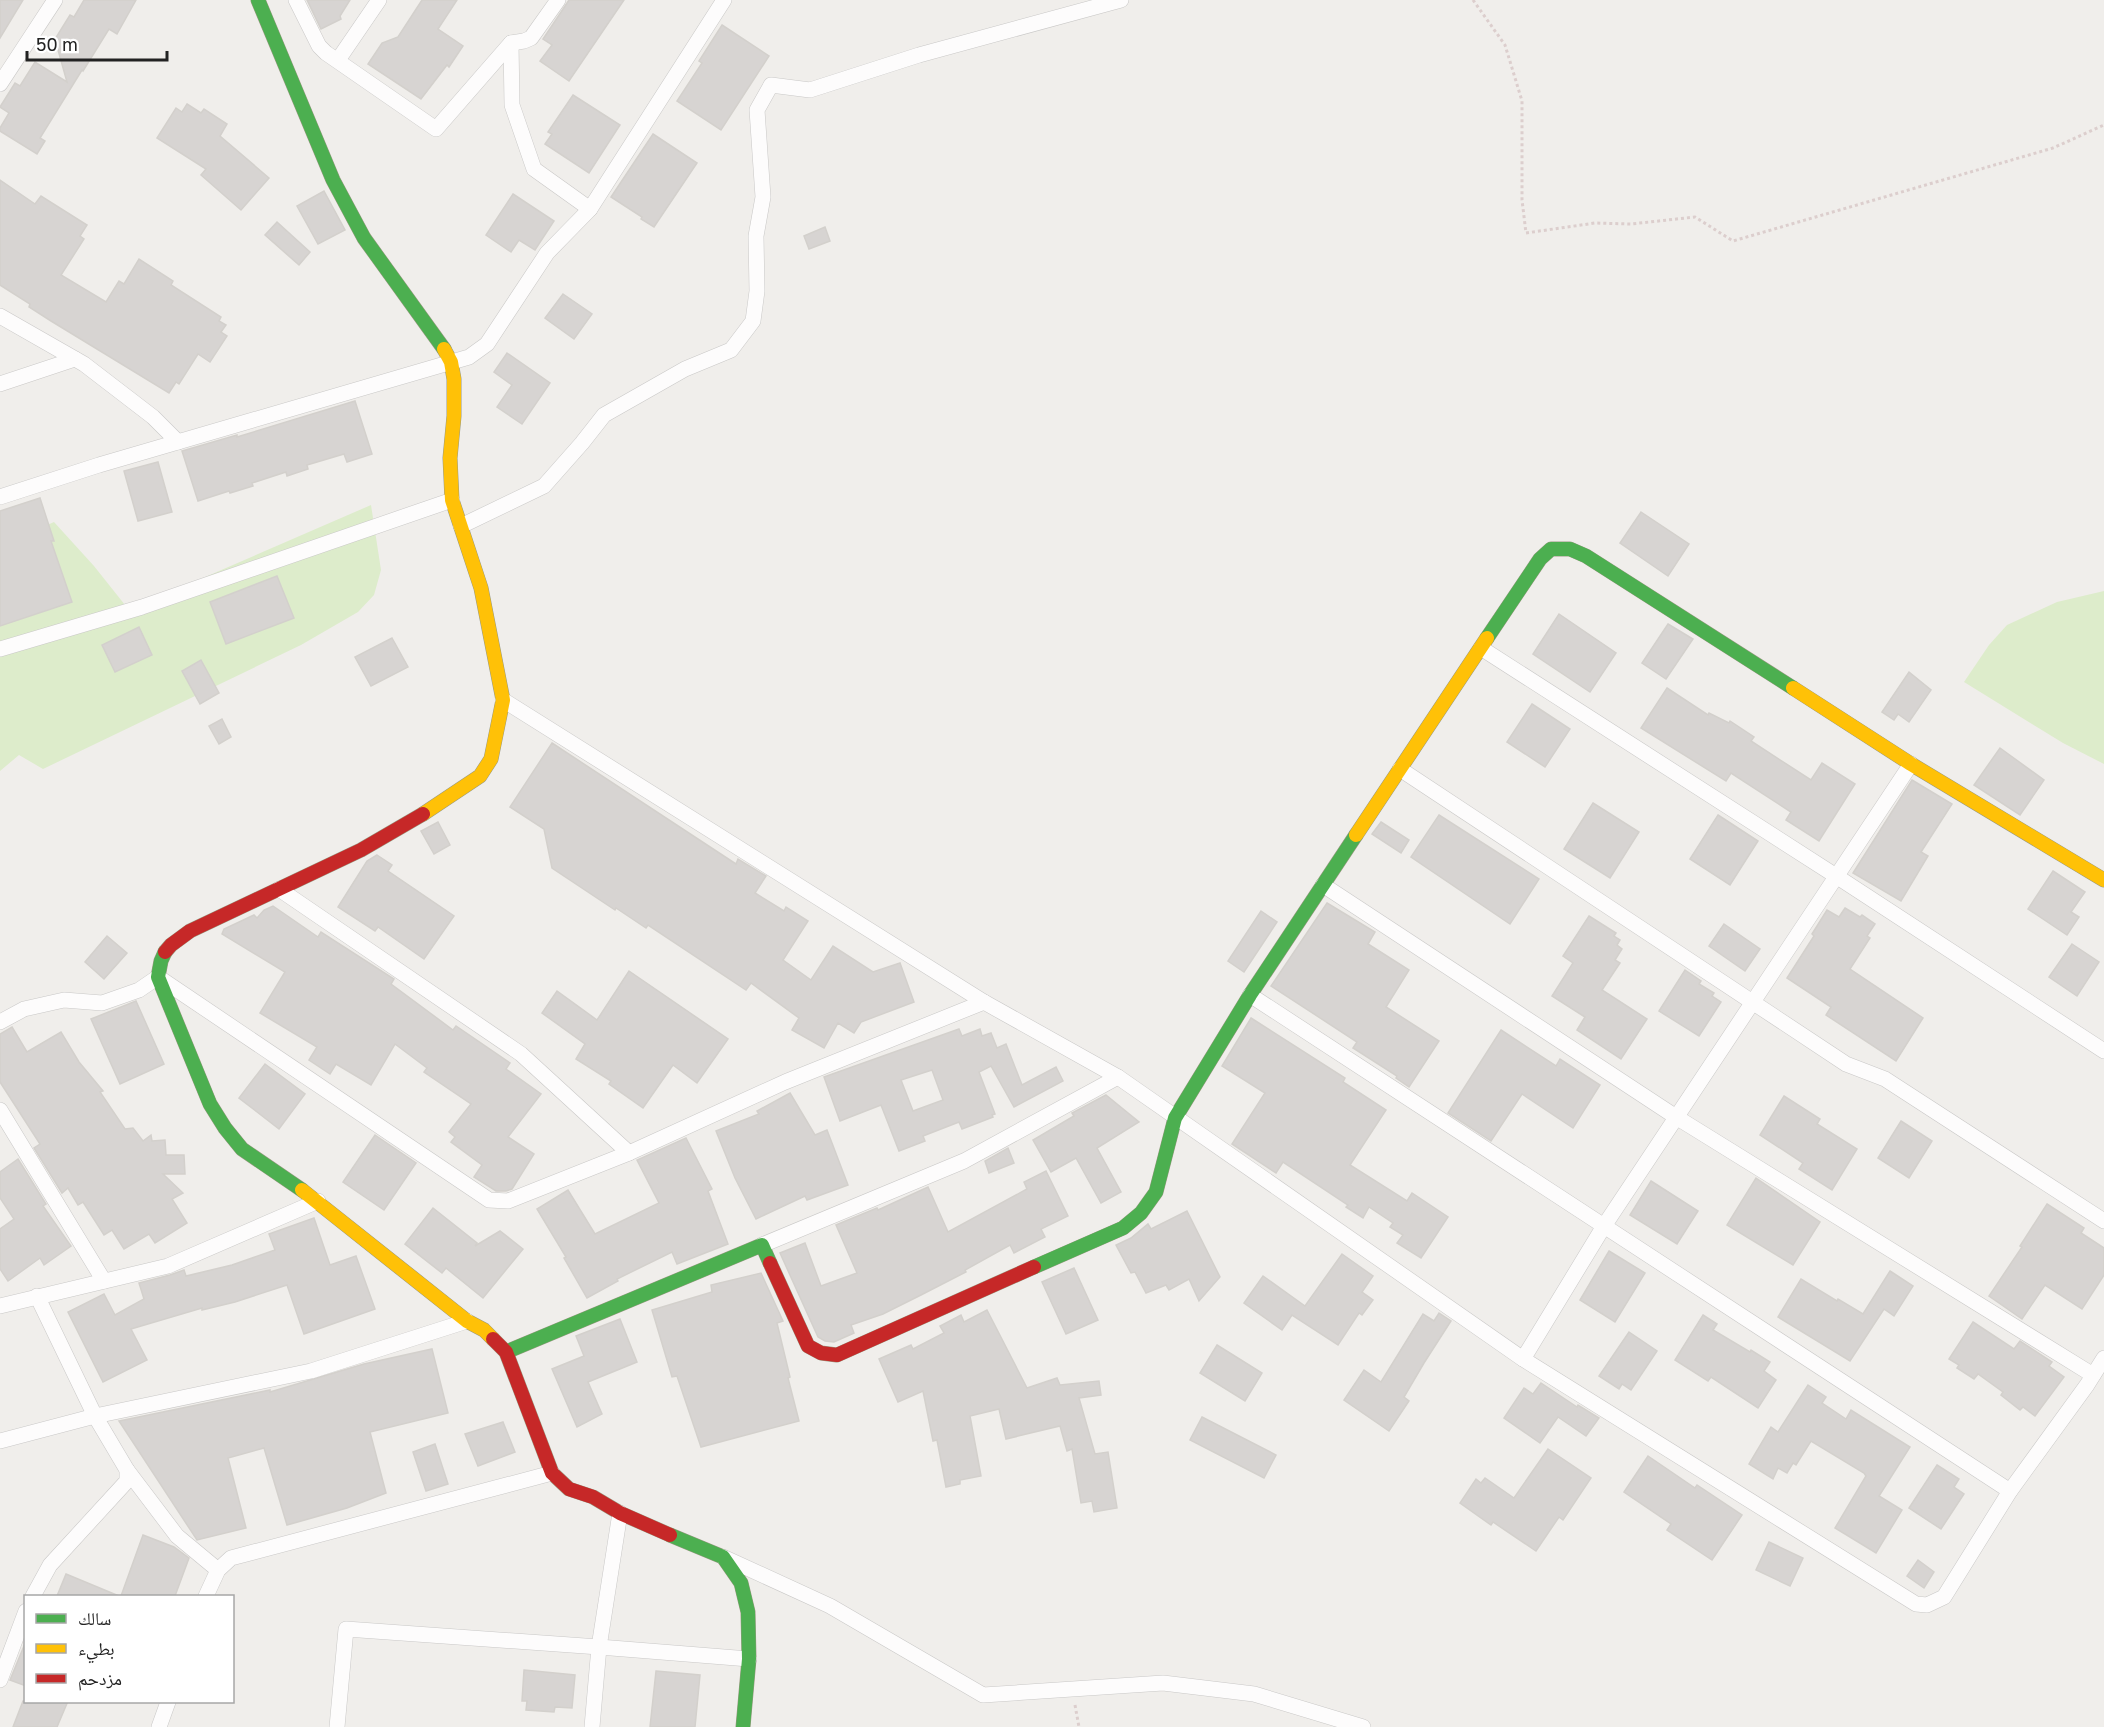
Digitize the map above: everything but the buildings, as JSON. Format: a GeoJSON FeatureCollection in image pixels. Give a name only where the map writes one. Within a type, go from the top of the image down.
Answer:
{"type":"FeatureCollection","features":[{"type":"Feature","properties":{"kind":"street"},"geometry":{"type":"LineString","coordinates":[[0,84],[55,0]]}},
{"type":"Feature","properties":{"kind":"street"},"geometry":{"type":"LineString","coordinates":[[258,0],[346,207],[364,238],[438,339],[450,362],[454,379],[454,416],[450,458],[452,500],[481,588],[503,700],[491,759],[480,776],[442,803],[361,850],[190,931],[167,948],[160,960],[158,977],[210,1104],[225,1128],[242,1149],[318,1201],[467,1321],[484,1330],[506,1352],[552,1473],[569,1489],[593,1497],[620,1513],[830,1606],[983,1695],[1163,1683],[1254,1694],[1363,1727]]}},
{"type":"Feature","properties":{"kind":"street"},"geometry":{"type":"LineString","coordinates":[[296,0],[320,46],[326,52],[436,129],[512,43],[531,38],[558,0]]}},
{"type":"Feature","properties":{"kind":"street"},"geometry":{"type":"LineString","coordinates":[[339,60],[379,0]]}},
{"type":"Feature","properties":{"kind":"street"},"geometry":{"type":"LineString","coordinates":[[0,497],[178,442],[470,357],[487,344],[547,253],[590,210],[724,0]]}},
{"type":"Feature","properties":{"kind":"street"},"geometry":{"type":"LineString","coordinates":[[461,526],[544,486],[604,415],[685,369],[731,350],[753,321],[757,291],[756,236],[763,197],[757,110],[771,85],[810,90],[919,55],[1121,0]]}},
{"type":"Feature","properties":{"kind":"street"},"geometry":{"type":"LineString","coordinates":[[512,43],[512,105],[534,169],[590,210]]}},
{"type":"Feature","properties":{"kind":"street"},"geometry":{"type":"LineString","coordinates":[[0,316],[75,359],[153,417],[178,442]]}},
{"type":"Feature","properties":{"kind":"street"},"geometry":{"type":"LineString","coordinates":[[0,384],[75,359]]}},
{"type":"Feature","properties":{"kind":"street"},"geometry":{"type":"LineString","coordinates":[[0,649],[142,608],[452,500]]}},
{"type":"Feature","properties":{"kind":"street"},"geometry":{"type":"LineString","coordinates":[[762,1245],[808,1346],[821,1353],[837,1355],[1123,1228],[1141,1213],[1156,1192],[1175,1118],[1250,995],[1540,560],[1551,549],[1570,549],[1586,556],[1911,764],[2104,880]]}},
{"type":"Feature","properties":{"kind":"street"},"geometry":{"type":"LineString","coordinates":[[1481,648],[2104,1051]]}},
{"type":"Feature","properties":{"kind":"street"},"geometry":{"type":"LineString","coordinates":[[503,700],[984,1002],[1118,1077],[1523,1359],[1916,1604],[1927,1605],[1944,1597],[2010,1491],[2104,1358]]}},
{"type":"Feature","properties":{"kind":"street"},"geometry":{"type":"LineString","coordinates":[[1523,1359],[1604,1226],[1911,764]]}},
{"type":"Feature","properties":{"kind":"street"},"geometry":{"type":"LineString","coordinates":[[1400,769],[1846,1064],[1884,1079],[2104,1221]]}},
{"type":"Feature","properties":{"kind":"street"},"geometry":{"type":"LineString","coordinates":[[1323,885],[1676,1117],[2093,1375]]}},
{"type":"Feature","properties":{"kind":"street"},"geometry":{"type":"LineString","coordinates":[[279,889],[520,1054],[629,1153]]}},
{"type":"Feature","properties":{"kind":"street"},"geometry":{"type":"LineString","coordinates":[[158,977],[489,1200],[508,1201],[629,1153],[785,1082],[984,1002]]}},
{"type":"Feature","properties":{"kind":"street"},"geometry":{"type":"LineString","coordinates":[[0,1022],[24,1009],[64,1000],[102,1003],[139,990],[158,977]]}},
{"type":"Feature","properties":{"kind":"street"},"geometry":{"type":"LineString","coordinates":[[1250,995],[2010,1491]]}},
{"type":"Feature","properties":{"kind":"street"},"geometry":{"type":"LineString","coordinates":[[506,1352],[964,1161],[1118,1077]]}},
{"type":"Feature","properties":{"kind":"street"},"geometry":{"type":"LineString","coordinates":[[0,1110],[104,1281]]}},
{"type":"Feature","properties":{"kind":"street"},"geometry":{"type":"LineString","coordinates":[[0,1306],[168,1266],[318,1201]]}},
{"type":"Feature","properties":{"kind":"street"},"geometry":{"type":"LineString","coordinates":[[37,1296],[95,1416],[128,1470],[177,1536],[218,1570]]}},
{"type":"Feature","properties":{"kind":"street"},"geometry":{"type":"LineString","coordinates":[[0,1441],[95,1416],[311,1371],[467,1321]]}},
{"type":"Feature","properties":{"kind":"street"},"geometry":{"type":"LineString","coordinates":[[34,1595],[50,1565],[127,1481],[128,1470]]}},
{"type":"Feature","properties":{"kind":"street"},"geometry":{"type":"LineString","coordinates":[[206,1595],[218,1570],[231,1558],[552,1473]]}},
{"type":"Feature","properties":{"kind":"street"},"geometry":{"type":"LineString","coordinates":[[592,1727],[599,1647],[620,1513]]}},
{"type":"Feature","properties":{"kind":"street"},"geometry":{"type":"LineString","coordinates":[[723,1557],[741,1583],[748,1612],[749,1659],[743,1727]]}},
{"type":"Feature","properties":{"kind":"street"},"geometry":{"type":"LineString","coordinates":[[0,1680],[24,1616]]}},
{"type":"Feature","properties":{"kind":"street"},"geometry":{"type":"LineString","coordinates":[[337,1727],[346,1629],[749,1659]]}},
{"type":"Feature","properties":{"kind":"street"},"geometry":{"type":"LineString","coordinates":[[159,1727],[167,1703]]}},
{"type":"Feature","properties":{"kind":"path"},"geometry":{"type":"LineString","coordinates":[[1473,0],[1505,45],[1522,101],[1522,200],[1526,232],[1595,223],[1631,224],[1695,217],[1733,241],[2053,148],[2104,125]]}},
{"type":"Feature","properties":{"kind":"path"},"geometry":{"type":"LineString","coordinates":[[1072,1689],[1079,1727]]}},
{"type":"Feature","properties":{"kind":"green space"},"geometry":{"type":"Polygon","coordinates":[[[371,505],[381,570],[374,595],[358,612],[301,645],[43,769],[19,755],[0,771],[0,546],[54,522],[94,566],[129,610],[371,505]]]}},
{"type":"Feature","properties":{"kind":"green space"},"geometry":{"type":"Polygon","coordinates":[[[2104,591],[2104,764],[2063,743],[1964,682],[1989,645],[2007,625],[2057,602],[2104,591]]]}},
{"type":"Feature","properties":{"kind":"traffic: fast"},"geometry":{"type":"LineString","coordinates":[[258,0],[333,180],[364,238],[444,349]]}},
{"type":"Feature","properties":{"kind":"traffic: fast"},"geometry":{"type":"LineString","coordinates":[[1487,638],[1540,559],[1551,549],[1570,549],[1586,556],[1793,688]]}},
{"type":"Feature","properties":{"kind":"traffic: fast"},"geometry":{"type":"LineString","coordinates":[[1034,1267],[1123,1228],[1141,1213],[1156,1192],[1175,1118],[1250,995],[1356,835]]}},
{"type":"Feature","properties":{"kind":"traffic: fast"},"geometry":{"type":"LineString","coordinates":[[165,952],[158,977],[210,1104],[242,1149],[302,1190]]}},
{"type":"Feature","properties":{"kind":"traffic: fast"},"geometry":{"type":"LineString","coordinates":[[506,1352],[762,1245],[770,1263]]}},
{"type":"Feature","properties":{"kind":"traffic: fast"},"geometry":{"type":"LineString","coordinates":[[670,1535],[723,1557],[741,1583],[748,1612],[749,1659],[743,1727]]}},
{"type":"Feature","properties":{"kind":"traffic: slow"},"geometry":{"type":"LineString","coordinates":[[423,814],[480,776],[491,759],[503,700],[481,588],[452,500],[450,458],[454,416],[454,379],[451,362],[444,349]]}},
{"type":"Feature","properties":{"kind":"traffic: slow"},"geometry":{"type":"LineString","coordinates":[[1356,835],[1487,638]]}},
{"type":"Feature","properties":{"kind":"traffic: slow"},"geometry":{"type":"LineString","coordinates":[[1793,688],[1911,764],[2104,880]]}},
{"type":"Feature","properties":{"kind":"traffic: slow"},"geometry":{"type":"LineString","coordinates":[[302,1190],[493,1339]]}},
{"type":"Feature","properties":{"kind":"traffic: jam"},"geometry":{"type":"LineString","coordinates":[[165,952],[190,931],[361,850],[423,814]]}},
{"type":"Feature","properties":{"kind":"traffic: jam"},"geometry":{"type":"LineString","coordinates":[[770,1263],[808,1346],[821,1353],[837,1355],[1034,1267]]}},
{"type":"Feature","properties":{"kind":"traffic: jam"},"geometry":{"type":"LineString","coordinates":[[493,1339],[506,1352],[552,1473],[569,1489],[593,1497],[620,1513],[670,1535]]}}]}
